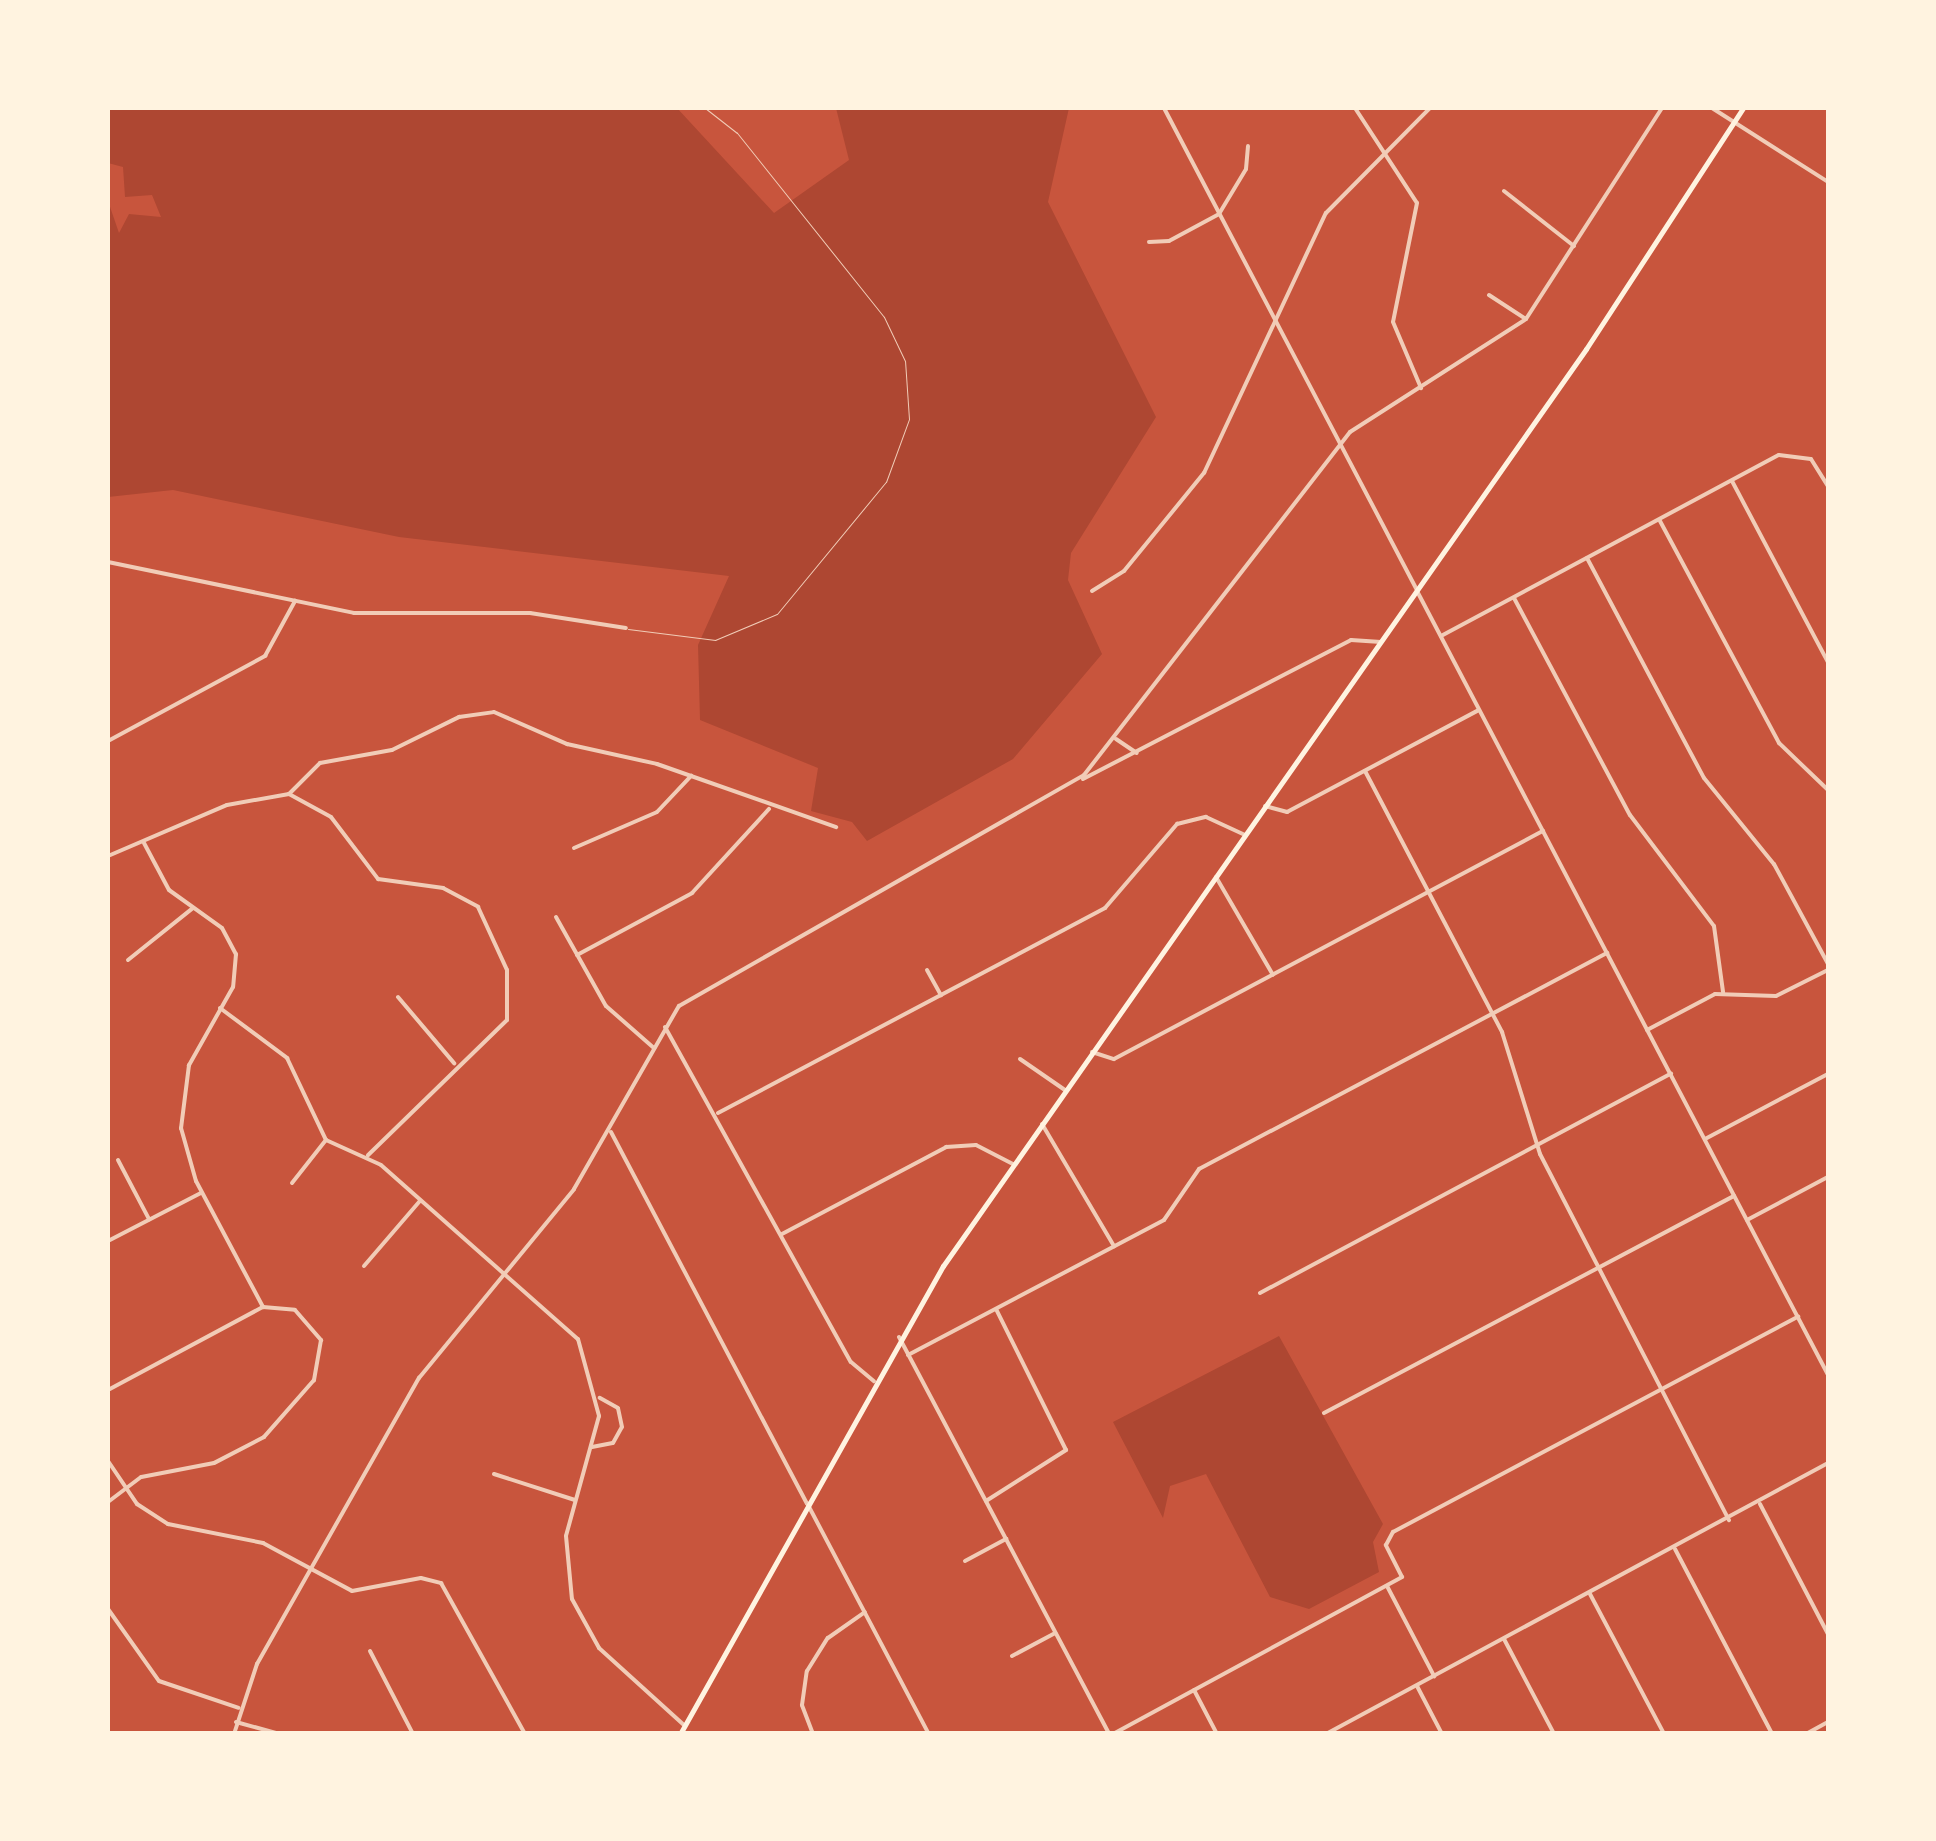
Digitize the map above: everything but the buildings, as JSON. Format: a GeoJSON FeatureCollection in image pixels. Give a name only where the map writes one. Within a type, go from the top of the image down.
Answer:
{"type":"FeatureCollection","features":[{"type":"Feature","properties":{"kind":"main road"},"geometry":{"type":"LineString","coordinates":[[680,1734],[899,1337],[1065,1090],[1417,591],[1743,108]]}},
{"type":"Feature","properties":{"kind":"street"},"geometry":{"type":"LineString","coordinates":[[1164,108],[1828,1375]]}},
{"type":"Feature","properties":{"kind":"street"},"geometry":{"type":"LineString","coordinates":[[1355,108],[1391,154],[1418,212],[1394,330],[1422,388]]}},
{"type":"Feature","properties":{"kind":"street"},"geometry":{"type":"LineString","coordinates":[[1092,591],[1124,571],[1200,480],[1273,317],[1326,213],[1391,154],[1430,108]]}},
{"type":"Feature","properties":{"kind":"street"},"geometry":{"type":"LineString","coordinates":[[1079,780],[1116,739],[1340,445],[1526,320],[1662,108]]}},
{"type":"Feature","properties":{"kind":"street"},"geometry":{"type":"LineString","coordinates":[[1712,108],[1828,182]]}},
{"type":"Feature","properties":{"kind":"street"},"geometry":{"type":"LineString","coordinates":[[1149,242],[1169,241],[1219,214],[1246,169],[1248,146]]}},
{"type":"Feature","properties":{"kind":"street"},"geometry":{"type":"LineString","coordinates":[[1504,191],[1574,246]]}},
{"type":"Feature","properties":{"kind":"street"},"geometry":{"type":"LineString","coordinates":[[1489,294],[1526,320]]}},
{"type":"Feature","properties":{"kind":"street"},"geometry":{"type":"LineString","coordinates":[[1441,636],[1780,455],[1802,455],[1828,486]]}},
{"type":"Feature","properties":{"kind":"street"},"geometry":{"type":"LineString","coordinates":[[1732,480],[1828,662]]}},
{"type":"Feature","properties":{"kind":"street"},"geometry":{"type":"LineString","coordinates":[[1660,519],[1779,743],[1828,790]]}},
{"type":"Feature","properties":{"kind":"street"},"geometry":{"type":"LineString","coordinates":[[1587,558],[1704,778],[1774,864],[1828,967],[1776,996],[1724,992],[1647,1030]]}},
{"type":"Feature","properties":{"kind":"street"},"geometry":{"type":"LineString","coordinates":[[108,562],[374,615],[530,613],[626,628]]}},
{"type":"Feature","properties":{"kind":"street"},"geometry":{"type":"LineString","coordinates":[[1514,598],[1630,816],[1714,926],[1724,992]]}},
{"type":"Feature","properties":{"kind":"street"},"geometry":{"type":"LineString","coordinates":[[108,740],[265,656],[295,600]]}},
{"type":"Feature","properties":{"kind":"street"},"geometry":{"type":"LineString","coordinates":[[234,1734],[239,1708],[419,1378],[508,1272],[611,1132],[665,1027],[708,982],[1079,780],[1351,640],[1381,642]]}},
{"type":"Feature","properties":{"kind":"street"},"geometry":{"type":"LineString","coordinates":[[1265,806],[1287,812],[1479,710]]}},
{"type":"Feature","properties":{"kind":"street"},"geometry":{"type":"LineString","coordinates":[[108,856],[144,844],[227,805],[289,794],[320,763],[392,750],[486,711],[836,827]]}},
{"type":"Feature","properties":{"kind":"street"},"geometry":{"type":"LineString","coordinates":[[1116,739],[1137,753]]}},
{"type":"Feature","properties":{"kind":"street"},"geometry":{"type":"LineString","coordinates":[[1365,770],[1492,1014],[1536,1145],[1729,1520]]}},
{"type":"Feature","properties":{"kind":"street"},"geometry":{"type":"LineString","coordinates":[[574,848],[658,812],[691,776]]}},
{"type":"Feature","properties":{"kind":"street"},"geometry":{"type":"LineString","coordinates":[[289,794],[331,817],[378,879],[450,890],[484,915],[508,970],[510,1011],[494,1037],[454,1063],[368,1155]]}},
{"type":"Feature","properties":{"kind":"street"},"geometry":{"type":"LineString","coordinates":[[577,955],[692,893],[770,808]]}},
{"type":"Feature","properties":{"kind":"street"},"geometry":{"type":"LineString","coordinates":[[718,1114],[1113,903],[1184,821],[1212,818],[1245,835]]}},
{"type":"Feature","properties":{"kind":"street"},"geometry":{"type":"LineString","coordinates":[[1092,1052],[1110,1060],[1543,831]]}},
{"type":"Feature","properties":{"kind":"street"},"geometry":{"type":"LineString","coordinates":[[144,844],[164,883],[227,934],[236,954],[220,1008],[193,1054],[181,1100],[186,1155],[263,1307]]}},
{"type":"Feature","properties":{"kind":"street"},"geometry":{"type":"LineString","coordinates":[[1216,876],[1273,974]]}},
{"type":"Feature","properties":{"kind":"street"},"geometry":{"type":"LineString","coordinates":[[128,960],[193,908]]}},
{"type":"Feature","properties":{"kind":"street"},"geometry":{"type":"LineString","coordinates":[[556,917],[614,1016],[654,1048]]}},
{"type":"Feature","properties":{"kind":"street"},"geometry":{"type":"LineString","coordinates":[[908,1355],[1169,1216],[1199,1169],[1607,953]]}},
{"type":"Feature","properties":{"kind":"street"},"geometry":{"type":"LineString","coordinates":[[927,970],[941,996]]}},
{"type":"Feature","properties":{"kind":"street"},"geometry":{"type":"LineString","coordinates":[[398,997],[454,1063]]}},
{"type":"Feature","properties":{"kind":"street"},"geometry":{"type":"LineString","coordinates":[[220,1008],[287,1058],[326,1140],[368,1155],[572,1330],[598,1397],[592,1447],[575,1500],[565,1554],[576,1611],[606,1656],[684,1725]]}},
{"type":"Feature","properties":{"kind":"street"},"geometry":{"type":"LineString","coordinates":[[665,1027],[718,1114],[850,1362],[874,1380]]}},
{"type":"Feature","properties":{"kind":"street"},"geometry":{"type":"LineString","coordinates":[[1020,1059],[1065,1090]]}},
{"type":"Feature","properties":{"kind":"street"},"geometry":{"type":"LineString","coordinates":[[1260,1293],[1670,1074]]}},
{"type":"Feature","properties":{"kind":"street"},"geometry":{"type":"LineString","coordinates":[[1705,1139],[1828,1074]]}},
{"type":"Feature","properties":{"kind":"street"},"geometry":{"type":"LineString","coordinates":[[1042,1124],[1114,1246]]}},
{"type":"Feature","properties":{"kind":"street"},"geometry":{"type":"LineString","coordinates":[[611,1132],[929,1734]]}},
{"type":"Feature","properties":{"kind":"street"},"geometry":{"type":"LineString","coordinates":[[292,1184],[326,1140]]}},
{"type":"Feature","properties":{"kind":"street"},"geometry":{"type":"LineString","coordinates":[[782,1234],[946,1148],[976,1145],[1014,1164]]}},
{"type":"Feature","properties":{"kind":"street"},"geometry":{"type":"LineString","coordinates":[[118,1160],[150,1219]]}},
{"type":"Feature","properties":{"kind":"street"},"geometry":{"type":"LineString","coordinates":[[1747,1220],[1828,1177]]}},
{"type":"Feature","properties":{"kind":"street"},"geometry":{"type":"LineString","coordinates":[[108,1241],[202,1193]]}},
{"type":"Feature","properties":{"kind":"street"},"geometry":{"type":"LineString","coordinates":[[1324,1413],[1734,1196]]}},
{"type":"Feature","properties":{"kind":"street"},"geometry":{"type":"LineString","coordinates":[[364,1266],[421,1200]]}},
{"type":"Feature","properties":{"kind":"street"},"geometry":{"type":"LineString","coordinates":[[108,1390],[263,1307],[295,1310],[318,1334],[321,1363],[301,1400],[239,1453],[147,1475],[108,1502]]}},
{"type":"Feature","properties":{"kind":"street"},"geometry":{"type":"LineString","coordinates":[[986,1501],[1064,1457],[1064,1438],[996,1309]]}},
{"type":"Feature","properties":{"kind":"street"},"geometry":{"type":"LineString","coordinates":[[899,1337],[1111,1734],[1402,1578],[1386,1541],[1798,1317]]}},
{"type":"Feature","properties":{"kind":"street"},"geometry":{"type":"LineString","coordinates":[[592,1447],[612,1443],[622,1426],[618,1408],[598,1397]]}},
{"type":"Feature","properties":{"kind":"street"},"geometry":{"type":"LineString","coordinates":[[108,1461],[124,1490],[160,1520],[254,1540],[359,1592],[421,1578],[441,1583],[525,1734]]}},
{"type":"Feature","properties":{"kind":"street"},"geometry":{"type":"LineString","coordinates":[[1329,1733],[1828,1464]]}},
{"type":"Feature","properties":{"kind":"street"},"geometry":{"type":"LineString","coordinates":[[494,1474],[575,1500]]}},
{"type":"Feature","properties":{"kind":"street"},"geometry":{"type":"LineString","coordinates":[[1760,1504],[1828,1634]]}},
{"type":"Feature","properties":{"kind":"street"},"geometry":{"type":"LineString","coordinates":[[965,1561],[1006,1539]]}},
{"type":"Feature","properties":{"kind":"street"},"geometry":{"type":"LineString","coordinates":[[1675,1549],[1772,1734]]}},
{"type":"Feature","properties":{"kind":"street"},"geometry":{"type":"LineString","coordinates":[[1386,1586],[1434,1676]]}},
{"type":"Feature","properties":{"kind":"street"},"geometry":{"type":"LineString","coordinates":[[1590,1594],[1664,1734]]}},
{"type":"Feature","properties":{"kind":"street"},"geometry":{"type":"LineString","coordinates":[[108,1609],[159,1681],[239,1708]]}},
{"type":"Feature","properties":{"kind":"street"},"geometry":{"type":"LineString","coordinates":[[811,1733],[801,1696],[810,1663],[865,1612]]}},
{"type":"Feature","properties":{"kind":"street"},"geometry":{"type":"LineString","coordinates":[[1012,1656],[1055,1633]]}},
{"type":"Feature","properties":{"kind":"street"},"geometry":{"type":"LineString","coordinates":[[1504,1639],[1554,1734]]}},
{"type":"Feature","properties":{"kind":"street"},"geometry":{"type":"LineString","coordinates":[[370,1652],[413,1734]]}},
{"type":"Feature","properties":{"kind":"street"},"geometry":{"type":"LineString","coordinates":[[1417,1686],[1442,1734]]}},
{"type":"Feature","properties":{"kind":"street"},"geometry":{"type":"LineString","coordinates":[[1194,1690],[1217,1734]]}},
{"type":"Feature","properties":{"kind":"street"},"geometry":{"type":"LineString","coordinates":[[236,1722],[280,1734]]}},
{"type":"Feature","properties":{"kind":"street"},"geometry":{"type":"LineString","coordinates":[[1806,1734],[1828,1722]]}},
{"type":"Feature","properties":{"kind":"lane"},"geometry":{"type":"LineString","coordinates":[[626,628],[715,640],[783,610],[806,570],[886,482],[910,418],[905,361],[884,316],[738,133],[705,108]]}},
{"type":"Feature","properties":{"kind":"shaded area"},"geometry":{"type":"Polygon","coordinates":[[[108,108],[677,108],[774,213],[849,160],[836,108],[1069,108],[1048,202],[1156,417],[1071,553],[1068,580],[1102,654],[1013,759],[867,841],[852,822],[811,811],[818,768],[700,720],[698,645],[729,576],[399,537],[173,490],[108,497],[108,201],[119,233],[129,214],[161,217],[152,195],[125,197],[123,167],[108,163],[108,108]]]}},
{"type":"Feature","properties":{"kind":"shaded area"},"geometry":{"type":"Polygon","coordinates":[[[1279,1336],[1383,1524],[1373,1542],[1379,1572],[1309,1609],[1270,1597],[1206,1474],[1170,1486],[1163,1518],[1113,1422],[1279,1336]]]}}]}
